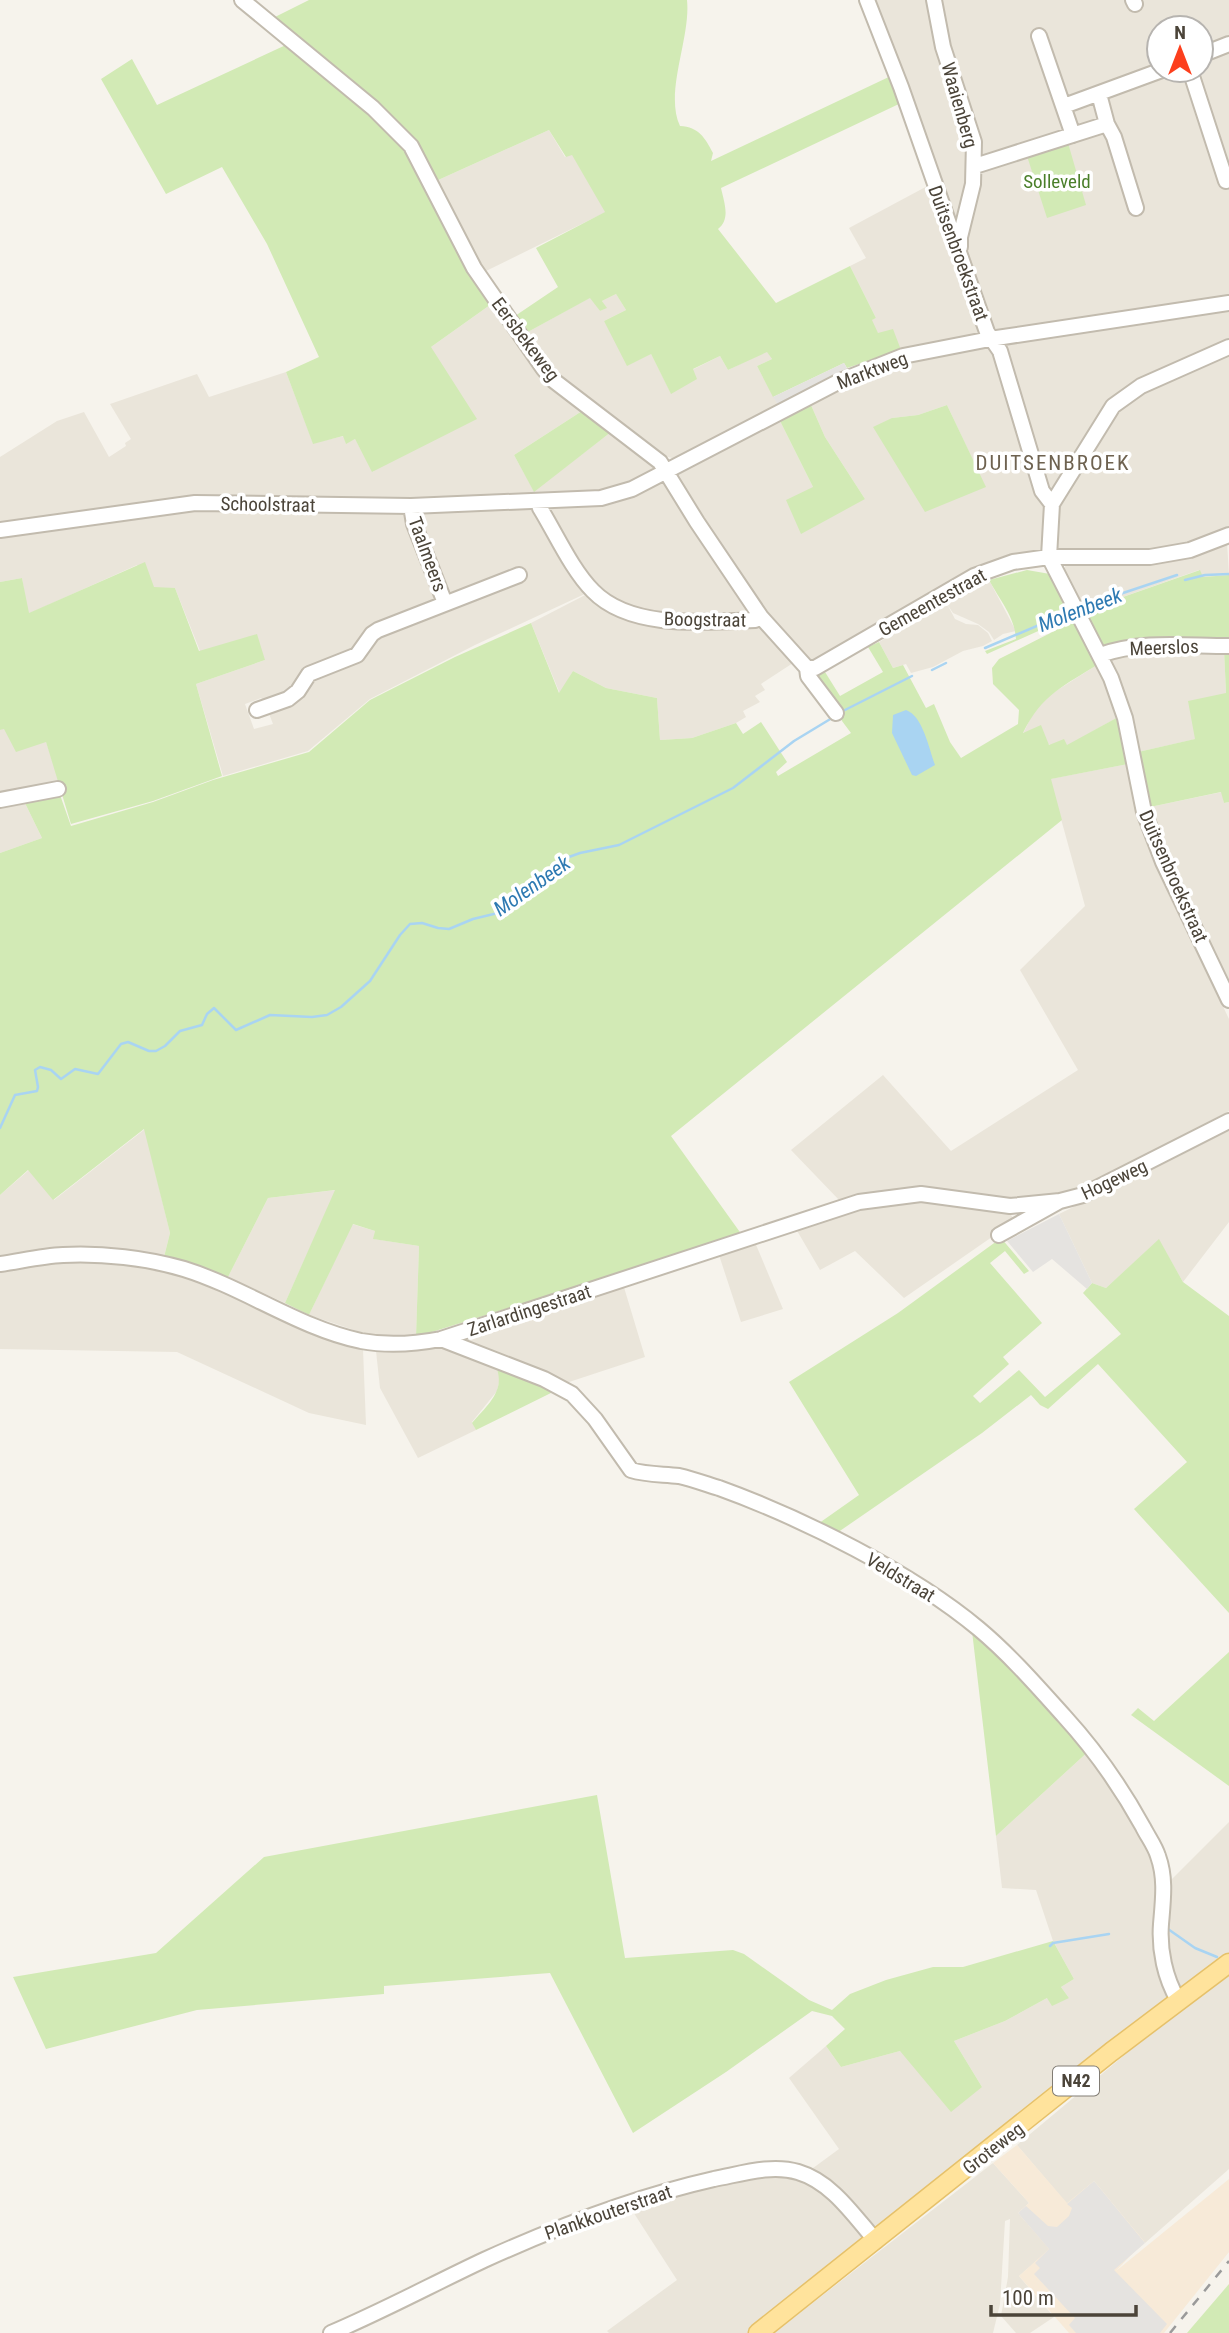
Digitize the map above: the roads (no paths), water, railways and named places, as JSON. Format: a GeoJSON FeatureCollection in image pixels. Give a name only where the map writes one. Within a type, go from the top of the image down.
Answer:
{"type":"FeatureCollection","features":[{"type":"Feature","properties":{"kind":"main road","name":"Groteweg"},"geometry":{"type":"LineString","coordinates":[[758,2333],[1178,2000],[1229,1963]]}},
{"type":"Feature","properties":{"kind":"street","name":"Eersbekeweg"},"geometry":{"type":"LineString","coordinates":[[242,0],[373,108],[411,146],[474,268],[543,368],[553,380],[660,462],[761,617],[807,668],[808,676],[836,713]]}},
{"type":"Feature","properties":{"kind":"street","name":"Duitsenbroekstraat"},"geometry":{"type":"LineString","coordinates":[[867,0],[990,339],[1000,351],[1042,491],[1052,505]]}},
{"type":"Feature","properties":{"kind":"street","name":"Waaienberg"},"geometry":{"type":"LineString","coordinates":[[933,0],[943,47],[974,142],[973,184],[960,237],[960,252]]}},
{"type":"Feature","properties":{"kind":"street"},"geometry":{"type":"LineString","coordinates":[[1039,36],[1073,135]]}},
{"type":"Feature","properties":{"kind":"street"},"geometry":{"type":"LineString","coordinates":[[1064,106],[1145,76]]}},
{"type":"Feature","properties":{"kind":"street"},"geometry":{"type":"LineString","coordinates":[[1195,84],[1226,181]]}},
{"type":"Feature","properties":{"kind":"street"},"geometry":{"type":"LineString","coordinates":[[1099,94],[1136,208]]}},
{"type":"Feature","properties":{"kind":"street"},"geometry":{"type":"LineString","coordinates":[[975,166],[1107,124]]}},
{"type":"Feature","properties":{"kind":"street","name":"Marktweg"},"geometry":{"type":"LineString","coordinates":[[538,501],[616,495],[667,473],[840,381],[903,356],[990,339],[1229,303]]}},
{"type":"Feature","properties":{"kind":"street"},"geometry":{"type":"LineString","coordinates":[[1049,557],[1052,505],[1114,406],[1126,395],[1229,347]]}},
{"type":"Feature","properties":{"kind":"street","name":"Schoolstraat"},"geometry":{"type":"LineString","coordinates":[[0,530],[195,503],[411,506],[538,501]]}},
{"type":"Feature","properties":{"kind":"street","name":"Boogstraat"},"geometry":{"type":"LineString","coordinates":[[538,501],[582,577],[593,591],[608,602],[636,614],[674,622],[755,620],[761,617]]}},
{"type":"Feature","properties":{"kind":"street","name":"Taalmeers"},"geometry":{"type":"LineString","coordinates":[[411,506],[414,524],[445,603]]}},
{"type":"Feature","properties":{"kind":"street","name":"Gemeentestraat"},"geometry":{"type":"LineString","coordinates":[[807,668],[815,668],[974,576],[1013,562],[1049,557],[1150,557],[1190,550],[1229,535]]}},
{"type":"Feature","properties":{"kind":"street","name":"Duitsenbroekstraat"},"geometry":{"type":"LineString","coordinates":[[1049,557],[1111,678],[1125,718],[1144,812],[1229,1000]]}},
{"type":"Feature","properties":{"kind":"street","name":"Taalmeers"},"geometry":{"type":"LineString","coordinates":[[257,709],[288,699],[298,691],[309,674],[357,655],[378,630],[519,575]]}},
{"type":"Feature","properties":{"kind":"street","name":"Meerslos"},"geometry":{"type":"LineString","coordinates":[[1100,655],[1125,647],[1144,645],[1229,646]]}},
{"type":"Feature","properties":{"kind":"street"},"geometry":{"type":"LineString","coordinates":[[0,800],[58,789]]}},
{"type":"Feature","properties":{"kind":"street","name":"Hogeweg"},"geometry":{"type":"LineString","coordinates":[[999,1235],[1060,1202],[1083,1195],[1229,1121]]}},
{"type":"Feature","properties":{"kind":"street","name":"Zarlardingestraat"},"geometry":{"type":"LineString","coordinates":[[0,1264],[62,1255],[128,1259],[182,1269],[218,1281],[303,1321],[362,1341],[394,1344],[441,1339],[859,1202],[921,1194],[1010,1206],[1060,1202]]}},
{"type":"Feature","properties":{"kind":"street","name":"Veldstraat"},"geometry":{"type":"LineString","coordinates":[[441,1339],[544,1379],[572,1394],[595,1419],[631,1470],[699,1482],[770,1509],[879,1563],[958,1612],[980,1630],[1018,1666],[1083,1736],[1109,1770],[1158,1855],[1163,1876],[1162,1951],[1166,1972],[1178,2000]]}},
{"type":"Feature","properties":{"kind":"street","name":"Plankkouterstraat"},"geometry":{"type":"LineString","coordinates":[[331,2333],[484,2260],[616,2205],[653,2193],[758,2170],[796,2171],[815,2179],[831,2191],[876,2241]]}},
{"type":"Feature","properties":{"kind":"water"},"geometry":{"type":"Polygon","coordinates":[[[906,710],[912,713],[921,726],[935,765],[916,776],[912,775],[892,733],[893,715],[906,710]]]}},
{"type":"Feature","properties":{"kind":"waterway","name":"Molenbeek"},"geometry":{"type":"LineString","coordinates":[[1185,580],[1205,575],[1229,574]]}},
{"type":"Feature","properties":{"kind":"waterway","name":"Molenbeek"},"geometry":{"type":"LineString","coordinates":[[1081,607],[1177,575]]}},
{"type":"Feature","properties":{"kind":"waterway","name":"Molenbeek"},"geometry":{"type":"LineString","coordinates":[[985,648],[1072,611]]}},
{"type":"Feature","properties":{"kind":"waterway","name":"Molenbeek"},"geometry":{"type":"LineString","coordinates":[[932,670],[946,663]]}},
{"type":"Feature","properties":{"kind":"waterway","name":"Molenbeek"},"geometry":{"type":"LineString","coordinates":[[841,712],[912,676]]}},
{"type":"Feature","properties":{"kind":"waterway","name":"Molenbeek"},"geometry":{"type":"LineString","coordinates":[[0,1128],[15,1095],[37,1091],[35,1070],[40,1067],[51,1070],[61,1079],[75,1069],[98,1074],[121,1044],[128,1042],[149,1051],[156,1051],[180,1031],[202,1025],[207,1014],[214,1008],[236,1030],[270,1015],[327,1015],[341,1007],[370,981],[410,924],[422,923],[449,929],[473,919],[502,912],[515,905],[569,857],[619,845],[733,788],[794,741],[832,718]]}},
{"type":"Feature","properties":{"kind":"waterway"},"geometry":{"type":"LineString","coordinates":[[1168,1929],[1195,1948],[1217,1957]]}},
{"type":"Feature","properties":{"kind":"waterway"},"geometry":{"type":"LineString","coordinates":[[1050,1946],[1053,1943],[1109,1934]]}},
{"type":"Feature","properties":{"kind":"railway"},"geometry":{"type":"LineString","coordinates":[[1170,2333],[1229,2261]]}},
{"type":"Feature","properties":{"kind":"district","name":"DUITSENBROEK"},"geometry":{"type":"Point","coordinates":[1053,463]}},
{"type":"Feature","properties":{"kind":"park label","name":"Solleveld"},"geometry":{"type":"Point","coordinates":[1057,181]}}]}
